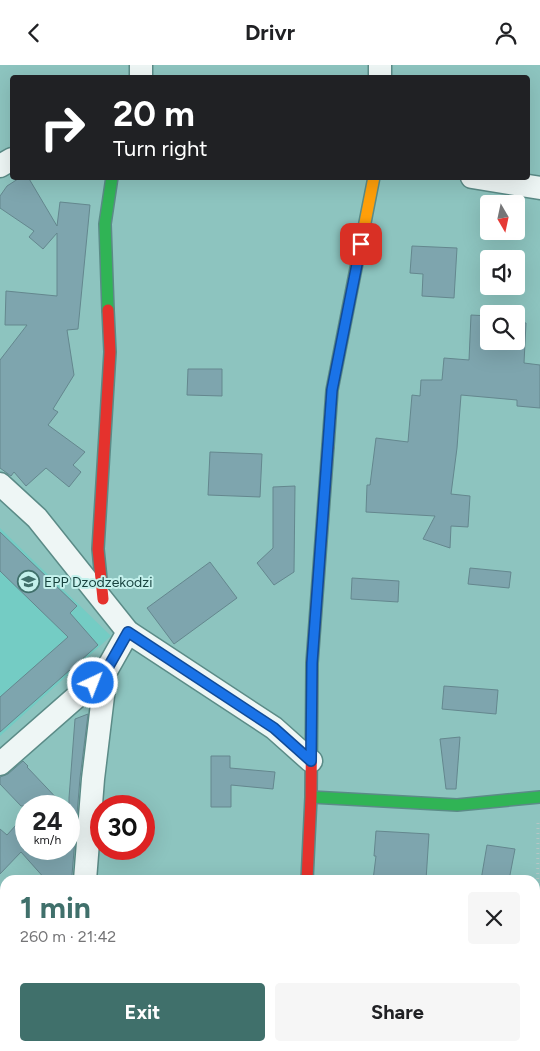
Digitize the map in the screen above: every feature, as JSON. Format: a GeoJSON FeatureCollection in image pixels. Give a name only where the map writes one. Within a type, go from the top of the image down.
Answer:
{"type":"FeatureCollection","features":[{"type":"Feature","properties":{"kind":"street"},"geometry":{"type":"LineString","coordinates":[[103,599],[98,549],[110,352],[105,224],[112,180]]}},
{"type":"Feature","properties":{"kind":"street"},"geometry":{"type":"LineString","coordinates":[[307,875],[311,797],[312,663],[332,390],[373,180]]}},
{"type":"Feature","properties":{"kind":"street"},"geometry":{"type":"LineString","coordinates":[[492,180],[540,187]]}},
{"type":"Feature","properties":{"kind":"street"},"geometry":{"type":"LineString","coordinates":[[0,484],[37,519],[128,632],[274,728],[311,761]]}},
{"type":"Feature","properties":{"kind":"street"},"geometry":{"type":"LineString","coordinates":[[0,764],[106,671],[128,632]]}},
{"type":"Feature","properties":{"kind":"street"},"geometry":{"type":"LineString","coordinates":[[86,875],[93,779],[106,671]]}},
{"type":"Feature","properties":{"kind":"street"},"geometry":{"type":"LineString","coordinates":[[311,797],[456,805],[539,795]]}},
{"type":"Feature","properties":{"kind":"path"},"geometry":{"type":"LineString","coordinates":[[538,875],[539,795]]}},
{"type":"Feature","properties":{"kind":"shaded area","name":"EPP Dzodzekodzi"},"geometry":{"type":"Polygon","coordinates":[[[0,528],[111,636],[0,736],[0,528]]]}},
{"type":"Feature","properties":{"kind":"building"},"geometry":{"type":"Polygon","coordinates":[[[16,180],[30,180],[57,226],[60,202],[90,205],[78,329],[67,330],[74,375],[53,409],[58,412],[48,425],[85,452],[73,465],[81,472],[69,487],[46,468],[26,486],[14,472],[11,476],[0,468],[0,360],[27,325],[5,325],[6,291],[57,296],[57,233],[43,249],[29,237],[34,231],[0,208],[0,196],[7,186],[16,180]]]}},
{"type":"Feature","properties":{"kind":"building"},"geometry":{"type":"Polygon","coordinates":[[[412,246],[457,248],[454,298],[422,296],[423,274],[410,273],[412,246]]]}},
{"type":"Feature","properties":{"kind":"building"},"geometry":{"type":"Polygon","coordinates":[[[471,315],[480,316],[480,350],[525,350],[524,363],[540,365],[540,408],[517,406],[517,400],[461,395],[451,494],[470,496],[468,527],[451,526],[450,548],[423,539],[435,516],[366,512],[367,485],[370,485],[376,438],[408,442],[412,395],[420,396],[421,380],[442,380],[444,358],[469,360],[471,315]]]}},
{"type":"Feature","properties":{"kind":"building"},"geometry":{"type":"Polygon","coordinates":[[[188,369],[222,369],[222,396],[187,395],[188,369]]]}},
{"type":"Feature","properties":{"kind":"building"},"geometry":{"type":"Polygon","coordinates":[[[210,452],[262,454],[260,497],[208,495],[210,452]]]}},
{"type":"Feature","properties":{"kind":"building"},"geometry":{"type":"Polygon","coordinates":[[[295,486],[294,572],[274,585],[257,563],[273,548],[273,487],[295,486]]]}},
{"type":"Feature","properties":{"kind":"building"},"geometry":{"type":"Polygon","coordinates":[[[0,532],[77,606],[70,613],[98,645],[0,732],[0,697],[68,637],[0,571],[0,532]]]}},
{"type":"Feature","properties":{"kind":"building"},"geometry":{"type":"Polygon","coordinates":[[[210,562],[237,598],[174,644],[147,608],[210,562]]]}},
{"type":"Feature","properties":{"kind":"building"},"geometry":{"type":"Polygon","coordinates":[[[470,568],[511,572],[509,588],[468,584],[470,568]]]}},
{"type":"Feature","properties":{"kind":"building"},"geometry":{"type":"Polygon","coordinates":[[[352,578],[399,581],[398,602],[351,599],[352,578]]]}},
{"type":"Feature","properties":{"kind":"building"},"geometry":{"type":"Polygon","coordinates":[[[444,686],[498,690],[496,714],[442,709],[444,686]]]}},
{"type":"Feature","properties":{"kind":"building"},"geometry":{"type":"Polygon","coordinates":[[[88,714],[79,795],[69,795],[75,719],[88,714]]]}},
{"type":"Feature","properties":{"kind":"building"},"geometry":{"type":"Polygon","coordinates":[[[460,737],[456,789],[446,789],[440,739],[460,737]]]}},
{"type":"Feature","properties":{"kind":"building"},"geometry":{"type":"Polygon","coordinates":[[[211,756],[230,756],[230,768],[275,772],[273,789],[231,785],[231,807],[211,807],[211,756]]]}},
{"type":"Feature","properties":{"kind":"building"},"geometry":{"type":"Polygon","coordinates":[[[23,761],[54,795],[15,795],[15,800],[0,784],[0,777],[8,774],[23,761]]]}},
{"type":"Feature","properties":{"kind":"building"},"geometry":{"type":"Polygon","coordinates":[[[15,826],[15,858],[0,874],[0,829],[7,835],[15,826]]]}},
{"type":"Feature","properties":{"kind":"building"},"geometry":{"type":"Polygon","coordinates":[[[376,831],[429,834],[426,875],[374,875],[376,856],[374,856],[376,831]]]}},
{"type":"Feature","properties":{"kind":"building"},"geometry":{"type":"Polygon","coordinates":[[[487,845],[515,849],[510,875],[482,875],[487,845]]]}},
{"type":"Feature","properties":{"kind":"building"},"geometry":{"type":"Polygon","coordinates":[[[28,860],[73,860],[72,875],[42,875],[28,860]]]}},
{"type":"Feature","properties":{"kind":"traffic: fast"},"geometry":{"type":"LineString","coordinates":[[108,310],[105,224],[112,180]]}},
{"type":"Feature","properties":{"kind":"traffic: fast"},"geometry":{"type":"LineString","coordinates":[[311,797],[457,805],[540,797]]}},
{"type":"Feature","properties":{"kind":"traffic: slow"},"geometry":{"type":"LineString","coordinates":[[328,446],[332,390],[373,180]]}},
{"type":"Feature","properties":{"kind":"traffic: jam"},"geometry":{"type":"LineString","coordinates":[[103,599],[98,549],[110,352],[108,310]]}},
{"type":"Feature","properties":{"kind":"traffic: jam"},"geometry":{"type":"LineString","coordinates":[[307,875],[311,797],[312,663],[328,446]]}},
{"type":"Feature","properties":{"kind":"place","name":"EPP Dzodzekodzi"},"geometry":{"type":"Point","coordinates":[28,582]}},
{"type":"Feature","properties":{"kind":"route"},"geometry":{"type":"LineString","coordinates":[[93,683],[106,671],[128,632],[274,728],[311,761],[312,663],[332,390],[361,244]]}}]}
